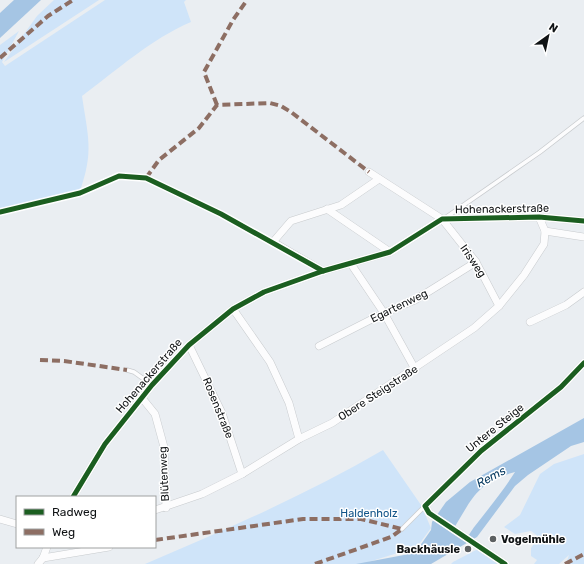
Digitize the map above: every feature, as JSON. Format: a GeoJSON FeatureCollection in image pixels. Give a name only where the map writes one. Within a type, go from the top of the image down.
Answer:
{"type":"FeatureCollection","features":[{"type":"Feature","properties":{"kind":"street","name":"Irisweg"},"geometry":{"type":"LineString","coordinates":[[370,172],[442,220],[476,262],[499,306]]}},
{"type":"Feature","properties":{"kind":"street"},"geometry":{"type":"LineString","coordinates":[[323,271],[273,242],[291,221],[341,205],[379,179]]}},
{"type":"Feature","properties":{"kind":"street"},"geometry":{"type":"LineString","coordinates":[[327,209],[390,252]]}},
{"type":"Feature","properties":{"kind":"street","name":"Hohenackerstraße"},"geometry":{"type":"LineString","coordinates":[[74,496],[106,444],[152,385],[189,345],[233,309],[264,292],[323,271],[390,252],[442,220],[539,217],[584,221]]}},
{"type":"Feature","properties":{"kind":"street"},"geometry":{"type":"LineString","coordinates":[[539,217],[545,231],[584,237]]}},
{"type":"Feature","properties":{"kind":"street","name":"Obere Steigstraße"},"geometry":{"type":"LineString","coordinates":[[156,510],[166,508],[202,494],[242,474],[298,439],[332,423],[474,328],[499,306],[524,275],[544,244],[545,231]]}},
{"type":"Feature","properties":{"kind":"street","name":"Egartenweg"},"geometry":{"type":"LineString","coordinates":[[319,346],[384,313],[415,300],[476,262]]}},
{"type":"Feature","properties":{"kind":"street"},"geometry":{"type":"LineString","coordinates":[[351,264],[384,313],[414,369]]}},
{"type":"Feature","properties":{"kind":"street"},"geometry":{"type":"LineString","coordinates":[[530,322],[566,305],[584,292]]}},
{"type":"Feature","properties":{"kind":"street"},"geometry":{"type":"LineString","coordinates":[[233,309],[270,362],[289,403],[298,439]]}},
{"type":"Feature","properties":{"kind":"street","name":"Rosenstraße"},"geometry":{"type":"LineString","coordinates":[[189,345],[222,413],[242,474]]}},
{"type":"Feature","properties":{"kind":"street","name":"Untere Steige"},"geometry":{"type":"LineString","coordinates":[[425,506],[481,451],[561,387],[584,363]]}},
{"type":"Feature","properties":{"kind":"street","name":"Blütenweg"},"geometry":{"type":"LineString","coordinates":[[142,398],[155,414],[164,447],[166,508]]}},
{"type":"Feature","properties":{"kind":"street"},"geometry":{"type":"LineString","coordinates":[[425,506],[429,513],[505,564]]}},
{"type":"Feature","properties":{"kind":"street"},"geometry":{"type":"LineString","coordinates":[[0,519],[16,524]]}},
{"type":"Feature","properties":{"kind":"street"},"geometry":{"type":"LineString","coordinates":[[40,561],[46,548]]}},
{"type":"Feature","properties":{"kind":"street"},"geometry":{"type":"LineString","coordinates":[[40,561],[104,548]]}},
{"type":"Feature","properties":{"kind":"lane"},"geometry":{"type":"LineString","coordinates":[[442,220],[540,152],[583,120]]}},
{"type":"Feature","properties":{"kind":"lane"},"geometry":{"type":"LineString","coordinates":[[127,370],[134,372],[152,385]]}},
{"type":"Feature","properties":{"kind":"lane"},"geometry":{"type":"LineString","coordinates":[[402,529],[425,506]]}},
{"type":"Feature","properties":{"kind":"green space"},"geometry":{"type":"Polygon","coordinates":[[[54,0],[99,0],[4,62],[37,16],[54,0]]]}},
{"type":"Feature","properties":{"kind":"green space"},"geometry":{"type":"Polygon","coordinates":[[[105,0],[186,0],[184,2],[191,22],[148,46],[82,96],[88,134],[88,154],[87,165],[80,191],[0,210],[0,45],[19,31],[2,62],[5,66],[105,0]]]}},
{"type":"Feature","properties":{"kind":"green space","name":"Haldenholz"},"geometry":{"type":"Polygon","coordinates":[[[383,450],[421,505],[431,528],[417,547],[362,564],[145,564],[266,511],[325,482],[383,450]]]}},
{"type":"Feature","properties":{"kind":"green space"},"geometry":{"type":"Polygon","coordinates":[[[584,454],[584,564],[566,564],[569,555],[559,564],[534,564],[537,560],[531,556],[531,548],[539,537],[531,531],[515,534],[504,527],[520,515],[540,474],[554,464],[584,454]]]}},
{"type":"Feature","properties":{"kind":"green space"},"geometry":{"type":"Polygon","coordinates":[[[478,549],[501,564],[451,564],[453,562],[478,549]]]}},
{"type":"Feature","properties":{"kind":"water"},"geometry":{"type":"Polygon","coordinates":[[[14,0],[41,0],[0,38],[0,13],[14,0]]]}},
{"type":"Feature","properties":{"kind":"water","name":"Rems"},"geometry":{"type":"Polygon","coordinates":[[[584,418],[584,442],[571,446],[528,475],[515,486],[477,537],[431,564],[356,564],[404,555],[417,550],[431,530],[432,522],[446,502],[470,482],[584,418]],[[515,472],[502,476],[483,487],[470,502],[452,531],[464,540],[515,472]]]}},
{"type":"Feature","properties":{"kind":"marked path"},"geometry":{"type":"LineString","coordinates":[[0,58],[48,16],[73,0]]}},
{"type":"Feature","properties":{"kind":"marked path"},"geometry":{"type":"LineString","coordinates":[[217,105],[204,72],[233,20],[247,0]]}},
{"type":"Feature","properties":{"kind":"marked path"},"geometry":{"type":"LineString","coordinates":[[146,178],[159,160],[199,128],[217,105],[270,103],[281,106],[291,112],[369,172]]}},
{"type":"Feature","properties":{"kind":"marked path"},"geometry":{"type":"LineString","coordinates":[[40,360],[64,361],[127,370]]}},
{"type":"Feature","properties":{"kind":"marked path"},"geometry":{"type":"LineString","coordinates":[[156,540],[303,519],[361,519],[402,529]]}},
{"type":"Feature","properties":{"kind":"marked path"},"geometry":{"type":"LineString","coordinates":[[315,564],[391,537],[402,529]]}},
{"type":"Feature","properties":{"kind":"marked path"},"geometry":{"type":"LineString","coordinates":[[565,564],[584,554]]}},
{"type":"Feature","properties":{"kind":"cycle path"},"geometry":{"type":"LineString","coordinates":[[0,212],[80,193],[119,176],[146,178],[221,214],[323,271]]}},
{"type":"Feature","properties":{"kind":"cycle path"},"geometry":{"type":"LineString","coordinates":[[74,496],[105,444],[152,385],[189,345],[233,309],[264,292],[323,271],[390,252],[442,219],[539,217],[584,221]]}},
{"type":"Feature","properties":{"kind":"cycle path"},"geometry":{"type":"LineString","coordinates":[[505,564],[429,513],[425,506],[481,451],[561,387],[584,363]]}},
{"type":"Feature","properties":{"kind":"place","name":"Vogelmühle"},"geometry":{"type":"Point","coordinates":[493,539]}},
{"type":"Feature","properties":{"kind":"place","name":"Backhäusle"},"geometry":{"type":"Point","coordinates":[468,549]}}]}
